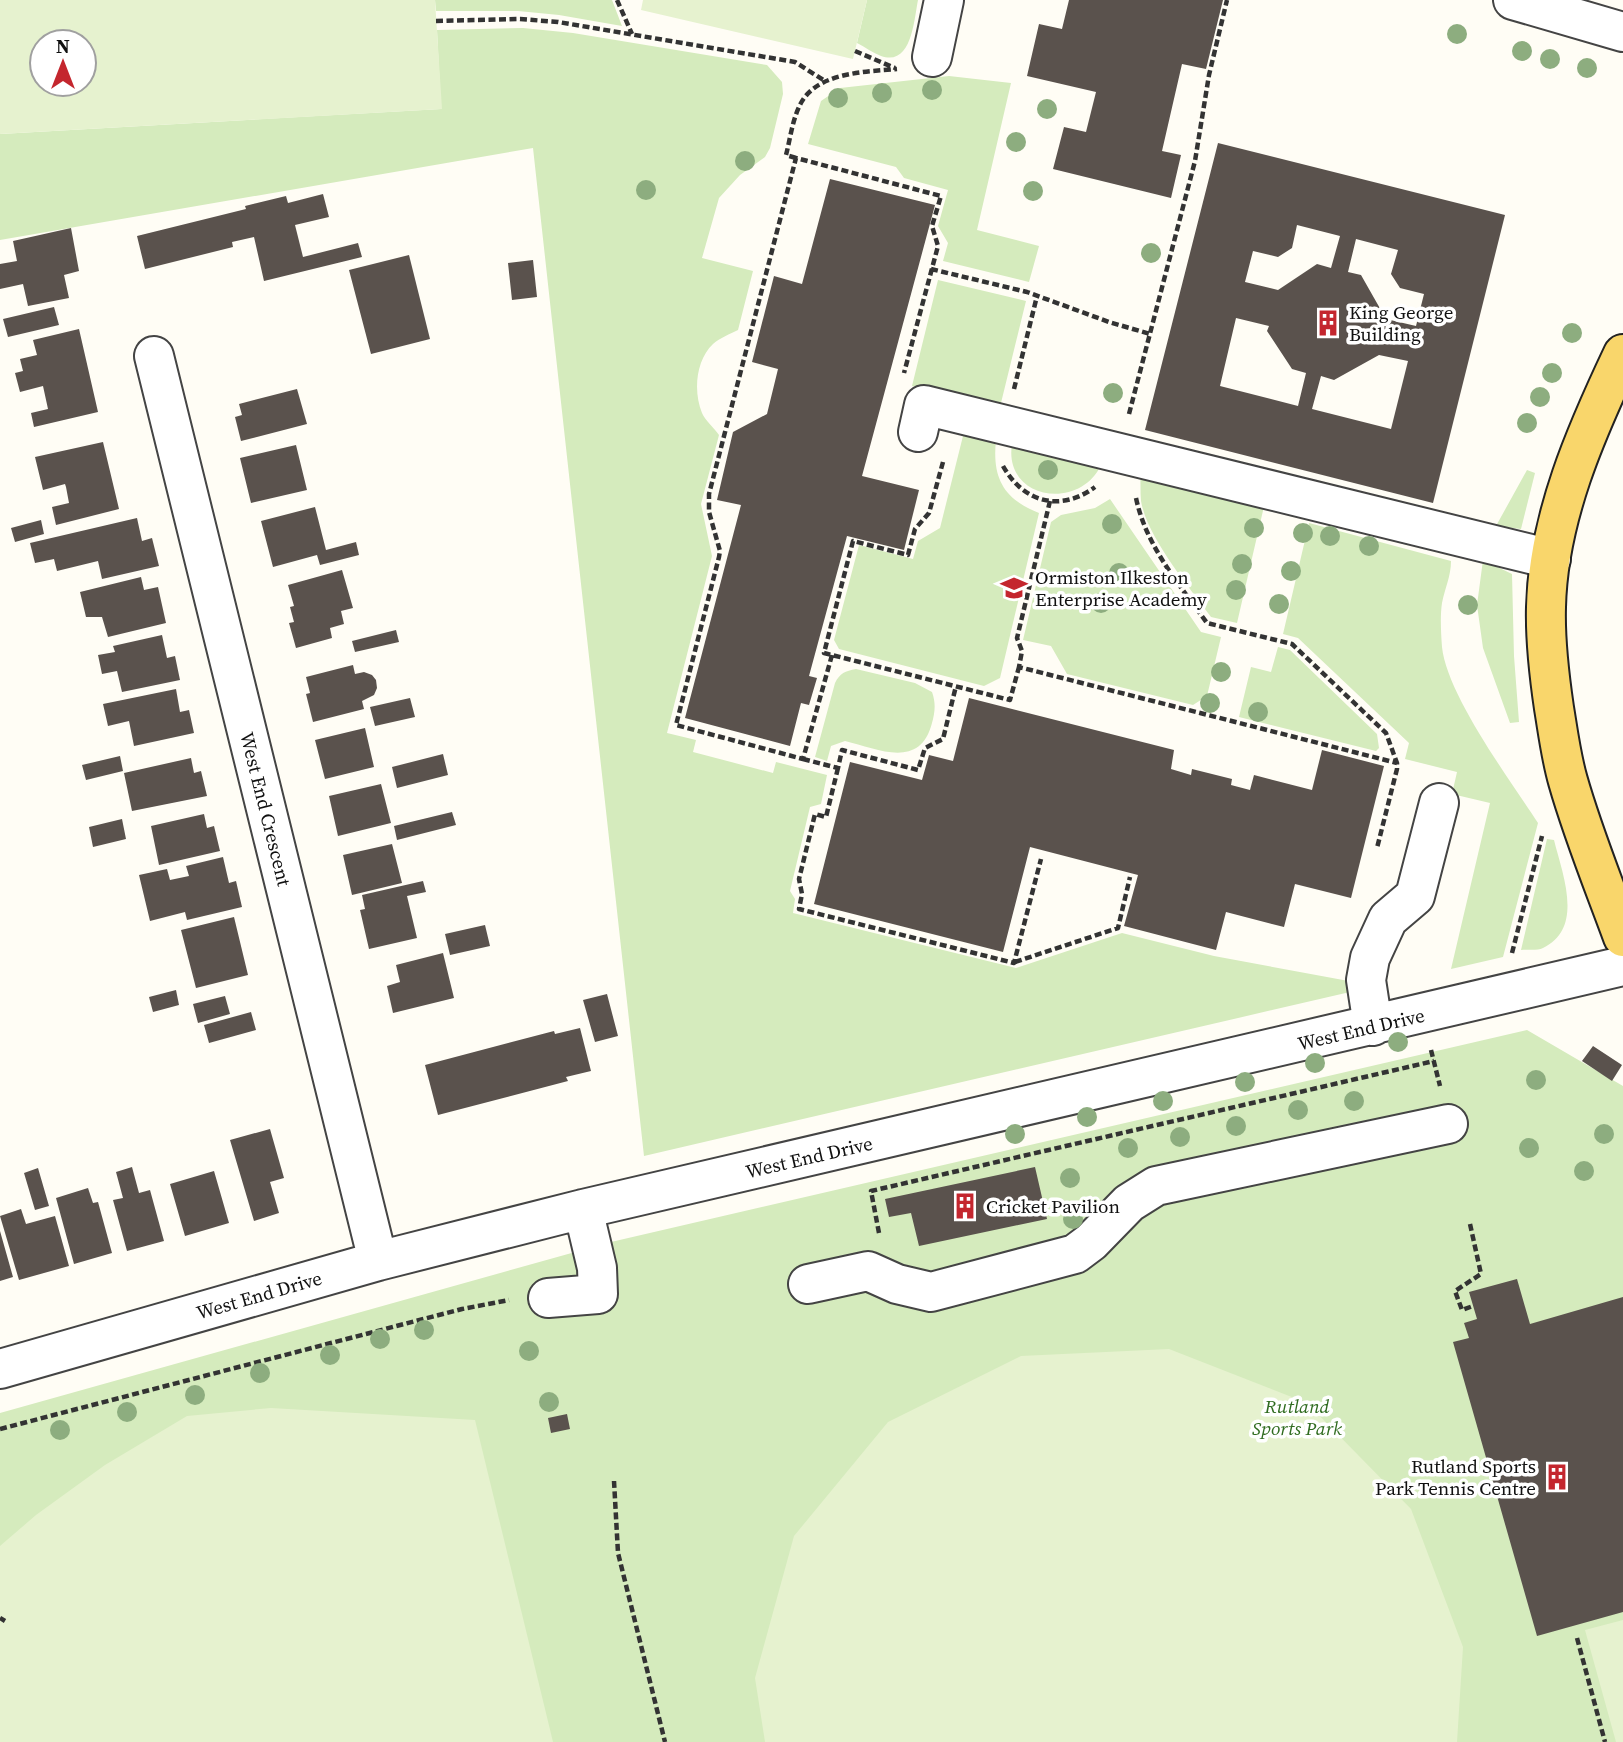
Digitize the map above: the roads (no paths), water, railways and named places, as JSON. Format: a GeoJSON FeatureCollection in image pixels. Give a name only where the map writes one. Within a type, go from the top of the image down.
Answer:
{"type":"FeatureCollection","features":[{"type":"Feature","properties":{"kind":"main road"},"geometry":{"type":"LineString","coordinates":[[1623,354],[1578,455],[1558,525],[1546,605],[1547,653],[1557,730],[1568,780],[1623,937]]}},
{"type":"Feature","properties":{"kind":"street"},"geometry":{"type":"LineString","coordinates":[[932,57],[944,0]]}},
{"type":"Feature","properties":{"kind":"street"},"geometry":{"type":"LineString","coordinates":[[1513,0],[1623,32]]}},
{"type":"Feature","properties":{"kind":"street","name":"West End Crescent"},"geometry":{"type":"LineString","coordinates":[[154,356],[379,1261]]}},
{"type":"Feature","properties":{"kind":"street"},"geometry":{"type":"LineString","coordinates":[[932,417],[1006,426],[1115,461],[1551,559]]}},
{"type":"Feature","properties":{"kind":"street"},"geometry":{"type":"LineString","coordinates":[[1373,1026],[1366,980],[1370,958],[1388,919],[1415,896],[1438,803]]}},
{"type":"Feature","properties":{"kind":"street","name":"West End Drive"},"geometry":{"type":"LineString","coordinates":[[0,1369],[379,1261],[583,1209],[1623,966]]}},
{"type":"Feature","properties":{"kind":"street"},"geometry":{"type":"LineString","coordinates":[[808,1284],[868,1270],[897,1284],[931,1292],[1075,1254],[1091,1242],[1129,1203],[1156,1186],[1448,1125]]}},
{"type":"Feature","properties":{"kind":"street"},"geometry":{"type":"LineString","coordinates":[[548,1298],[598,1294],[597,1268],[583,1209]]}},
{"type":"Feature","properties":{"kind":"place","name":"King George Building"},"geometry":{"type":"Point","coordinates":[1328,323]}},
{"type":"Feature","properties":{"kind":"place","name":"Ormiston Ilkeston Enterprise Academy"},"geometry":{"type":"Point","coordinates":[1014,588]}},
{"type":"Feature","properties":{"kind":"place","name":"Cricket Pavilion"},"geometry":{"type":"Point","coordinates":[965,1206]}},
{"type":"Feature","properties":{"kind":"place","name":"Rutland Sports Park Tennis Centre"},"geometry":{"type":"Point","coordinates":[1557,1477]}},
{"type":"Feature","properties":{"kind":"park label","name":"Rutland Sports Park"},"geometry":{"type":"Point","coordinates":[1297,1417]}}]}
